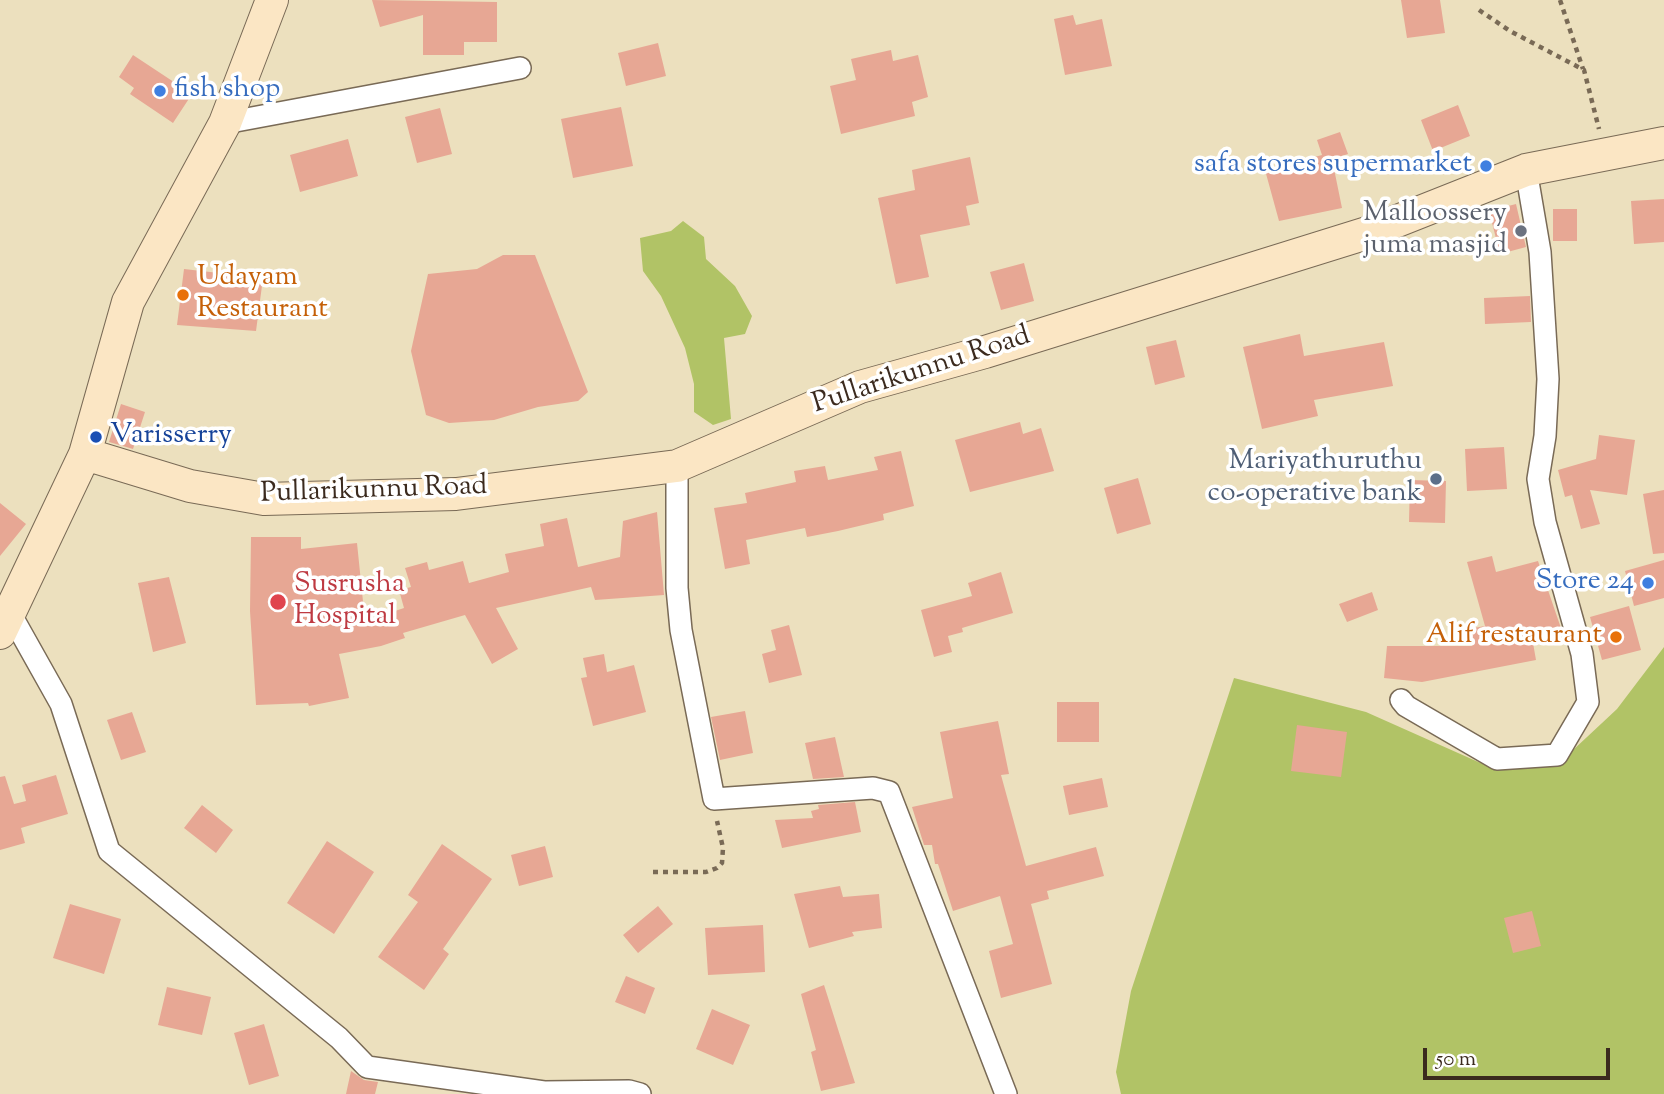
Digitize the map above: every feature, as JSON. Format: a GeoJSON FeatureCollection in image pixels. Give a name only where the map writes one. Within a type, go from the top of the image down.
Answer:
{"type":"FeatureCollection","features":[{"type":"Feature","properties":{"kind":"main road"},"geometry":{"type":"LineString","coordinates":[[4,615],[85,454],[128,302],[225,123],[272,0]]}},
{"type":"Feature","properties":{"kind":"main road","name":"Pullarikunnu Road"},"geometry":{"type":"LineString","coordinates":[[85,454],[190,486],[264,499],[456,494],[677,466],[860,387],[985,352],[1367,233],[1525,170],[1664,143]]}},
{"type":"Feature","properties":{"kind":"street"},"geometry":{"type":"LineString","coordinates":[[225,123],[520,68]]}},
{"type":"Feature","properties":{"kind":"street"},"geometry":{"type":"LineString","coordinates":[[1401,700],[1406,706],[1497,759],[1557,755],[1588,702],[1582,654],[1545,522],[1538,479],[1545,436],[1548,379],[1540,252],[1525,170]]}},
{"type":"Feature","properties":{"kind":"street"},"geometry":{"type":"LineString","coordinates":[[677,466],[678,602],[714,799],[873,789],[889,792],[1006,1094]]}},
{"type":"Feature","properties":{"kind":"street"},"geometry":{"type":"LineString","coordinates":[[4,615],[61,705],[108,851],[339,1038],[367,1067],[544,1092],[629,1091],[640,1094]]}},
{"type":"Feature","properties":{"kind":"path"},"geometry":{"type":"LineString","coordinates":[[1560,0],[1584,70],[1603,154]]}},
{"type":"Feature","properties":{"kind":"path"},"geometry":{"type":"LineString","coordinates":[[1479,10],[1510,31],[1584,70]]}},
{"type":"Feature","properties":{"kind":"path"},"geometry":{"type":"LineString","coordinates":[[653,872],[706,872],[722,863],[723,848],[714,799]]}},
{"type":"Feature","properties":{"kind":"green space"},"geometry":{"type":"Polygon","coordinates":[[[683,221],[704,237],[706,259],[735,286],[752,316],[745,334],[724,338],[731,419],[713,425],[694,412],[694,384],[685,348],[661,296],[643,271],[640,238],[671,231],[683,221]]]}},
{"type":"Feature","properties":{"kind":"green space"},"geometry":{"type":"Polygon","coordinates":[[[1664,647],[1664,1094],[1121,1094],[1116,1072],[1131,991],[1234,678],[1366,712],[1494,769],[1557,765],[1617,709],[1664,647]]]}},
{"type":"Feature","properties":{"kind":"building"},"geometry":{"type":"Polygon","coordinates":[[[372,0],[497,2],[497,42],[464,42],[464,55],[423,55],[423,15],[380,27],[372,0]]]}},
{"type":"Feature","properties":{"kind":"building"},"geometry":{"type":"Polygon","coordinates":[[[1401,0],[1440,0],[1445,33],[1407,38],[1401,0]]]}},
{"type":"Feature","properties":{"kind":"building"},"geometry":{"type":"Polygon","coordinates":[[[1073,15],[1076,25],[1102,19],[1112,66],[1065,75],[1054,19],[1073,15]]]}},
{"type":"Feature","properties":{"kind":"building"},"geometry":{"type":"Polygon","coordinates":[[[658,43],[666,76],[626,86],[618,53],[658,43]]]}},
{"type":"Feature","properties":{"kind":"building"},"geometry":{"type":"Polygon","coordinates":[[[891,50],[893,61],[918,55],[928,97],[912,102],[915,116],[841,134],[830,86],[856,80],[851,59],[891,50]]]}},
{"type":"Feature","properties":{"kind":"building","name":"fish shop"},"geometry":{"type":"Polygon","coordinates":[[[133,55],[192,94],[173,123],[130,94],[134,88],[119,77],[133,55]]]}},
{"type":"Feature","properties":{"kind":"building"},"geometry":{"type":"Polygon","coordinates":[[[1458,105],[1470,136],[1433,151],[1421,120],[1458,105]]]}},
{"type":"Feature","properties":{"kind":"building"},"geometry":{"type":"Polygon","coordinates":[[[621,107],[633,166],[573,178],[561,119],[621,107]]]}},
{"type":"Feature","properties":{"kind":"building"},"geometry":{"type":"Polygon","coordinates":[[[440,108],[452,154],[417,163],[405,117],[440,108]]]}},
{"type":"Feature","properties":{"kind":"building"},"geometry":{"type":"Polygon","coordinates":[[[1340,132],[1348,154],[1332,159],[1342,208],[1279,221],[1265,170],[1322,155],[1317,140],[1340,132]]]}},
{"type":"Feature","properties":{"kind":"building"},"geometry":{"type":"Polygon","coordinates":[[[348,139],[358,176],[300,192],[290,155],[348,139]]]}},
{"type":"Feature","properties":{"kind":"building"},"geometry":{"type":"Polygon","coordinates":[[[970,157],[979,203],[966,206],[970,225],[920,235],[929,277],[896,284],[878,198],[915,190],[912,170],[970,157]]]}},
{"type":"Feature","properties":{"kind":"building"},"geometry":{"type":"Polygon","coordinates":[[[1664,199],[1664,242],[1634,244],[1631,201],[1664,199]]]}},
{"type":"Feature","properties":{"kind":"building"},"geometry":{"type":"Polygon","coordinates":[[[1516,204],[1526,247],[1500,254],[1489,211],[1516,204]]]}},
{"type":"Feature","properties":{"kind":"building"},"geometry":{"type":"Polygon","coordinates":[[[1553,209],[1577,209],[1577,241],[1553,241],[1553,209]]]}},
{"type":"Feature","properties":{"kind":"building"},"geometry":{"type":"Polygon","coordinates":[[[503,255],[535,255],[588,392],[578,401],[538,407],[494,420],[449,423],[426,415],[411,351],[428,274],[477,269],[503,255]]]}},
{"type":"Feature","properties":{"kind":"building"},"geometry":{"type":"Polygon","coordinates":[[[1024,263],[1034,301],[1001,310],[990,272],[1024,263]]]}},
{"type":"Feature","properties":{"kind":"building"},"geometry":{"type":"Polygon","coordinates":[[[184,269],[263,278],[256,331],[177,325],[184,269]]]}},
{"type":"Feature","properties":{"kind":"building"},"geometry":{"type":"Polygon","coordinates":[[[1530,296],[1531,322],[1485,324],[1484,298],[1530,296]]]}},
{"type":"Feature","properties":{"kind":"building"},"geometry":{"type":"Polygon","coordinates":[[[1300,334],[1304,356],[1384,342],[1393,386],[1314,400],[1318,416],[1262,429],[1243,347],[1300,334]]]}},
{"type":"Feature","properties":{"kind":"building"},"geometry":{"type":"Polygon","coordinates":[[[1176,340],[1185,377],[1155,385],[1146,347],[1176,340]]]}},
{"type":"Feature","properties":{"kind":"building"},"geometry":{"type":"Polygon","coordinates":[[[121,404],[145,412],[133,449],[109,442],[121,404]]]}},
{"type":"Feature","properties":{"kind":"building"},"geometry":{"type":"Polygon","coordinates":[[[1020,422],[1023,434],[1041,428],[1054,471],[970,492],[955,440],[1020,422]]]}},
{"type":"Feature","properties":{"kind":"building"},"geometry":{"type":"Polygon","coordinates":[[[1599,435],[1635,440],[1627,495],[1590,490],[1600,524],[1581,529],[1572,495],[1565,497],[1558,470],[1596,459],[1599,435]]]}},
{"type":"Feature","properties":{"kind":"building"},"geometry":{"type":"Polygon","coordinates":[[[1504,447],[1507,489],[1467,491],[1465,449],[1504,447]]]}},
{"type":"Feature","properties":{"kind":"building"},"geometry":{"type":"Polygon","coordinates":[[[901,451],[914,506],[883,514],[884,520],[838,531],[807,537],[805,528],[746,540],[750,564],[725,569],[714,508],[747,503],[745,493],[796,482],[794,471],[825,466],[828,480],[878,470],[874,457],[901,451]]]}},
{"type":"Feature","properties":{"kind":"building"},"geometry":{"type":"Polygon","coordinates":[[[1138,478],[1151,524],[1117,534],[1104,488],[1138,478]]]}},
{"type":"Feature","properties":{"kind":"building"},"geometry":{"type":"Polygon","coordinates":[[[1410,480],[1446,481],[1445,523],[1409,522],[1410,480]]]}},
{"type":"Feature","properties":{"kind":"building"},"geometry":{"type":"Polygon","coordinates":[[[1664,490],[1664,553],[1653,554],[1643,494],[1664,490]]]}},
{"type":"Feature","properties":{"kind":"building"},"geometry":{"type":"Polygon","coordinates":[[[0,503],[26,524],[0,556],[0,503]]]}},
{"type":"Feature","properties":{"kind":"building"},"geometry":{"type":"Polygon","coordinates":[[[657,512],[664,595],[595,600],[591,587],[496,608],[518,649],[492,664],[465,615],[403,633],[405,638],[381,646],[339,654],[349,698],[309,706],[308,703],[256,705],[250,611],[251,537],[301,537],[301,549],[357,543],[365,621],[404,608],[399,590],[411,587],[405,568],[427,562],[429,570],[463,561],[469,583],[509,572],[505,554],[544,546],[540,524],[567,518],[578,567],[620,557],[623,521],[657,512]]]}},
{"type":"Feature","properties":{"kind":"building"},"geometry":{"type":"Polygon","coordinates":[[[1492,556],[1496,572],[1538,561],[1563,634],[1533,643],[1536,660],[1422,682],[1384,678],[1387,646],[1472,646],[1468,629],[1485,626],[1467,562],[1492,556]]]}},
{"type":"Feature","properties":{"kind":"building"},"geometry":{"type":"Polygon","coordinates":[[[1664,560],[1664,598],[1634,606],[1625,571],[1664,560]]]}},
{"type":"Feature","properties":{"kind":"building"},"geometry":{"type":"Polygon","coordinates":[[[1001,572],[1013,613],[962,628],[963,632],[948,636],[952,652],[934,657],[921,610],[972,596],[968,583],[1001,572]]]}},
{"type":"Feature","properties":{"kind":"building"},"geometry":{"type":"Polygon","coordinates":[[[169,577],[186,643],[153,652],[138,583],[169,577]]]}},
{"type":"Feature","properties":{"kind":"building"},"geometry":{"type":"Polygon","coordinates":[[[1372,592],[1378,610],[1347,622],[1339,604],[1372,592]]]}},
{"type":"Feature","properties":{"kind":"building"},"geometry":{"type":"Polygon","coordinates":[[[1629,606],[1641,650],[1602,660],[1590,617],[1629,606]]]}},
{"type":"Feature","properties":{"kind":"building"},"geometry":{"type":"Polygon","coordinates":[[[789,625],[802,675],[769,683],[762,654],[776,650],[771,630],[789,625]]]}},
{"type":"Feature","properties":{"kind":"building"},"geometry":{"type":"Polygon","coordinates":[[[604,654],[607,672],[634,665],[646,712],[593,726],[581,678],[587,677],[583,658],[604,654]]]}},
{"type":"Feature","properties":{"kind":"building"},"geometry":{"type":"Polygon","coordinates":[[[1057,702],[1099,702],[1099,742],[1057,742],[1057,702]]]}},
{"type":"Feature","properties":{"kind":"building"},"geometry":{"type":"Polygon","coordinates":[[[745,711],[753,753],[720,760],[711,717],[745,711]]]}},
{"type":"Feature","properties":{"kind":"building"},"geometry":{"type":"Polygon","coordinates":[[[132,712],[146,752],[121,760],[107,720],[132,712]]]}},
{"type":"Feature","properties":{"kind":"building"},"geometry":{"type":"Polygon","coordinates":[[[998,721],[1009,774],[1001,775],[1026,866],[1096,847],[1104,876],[1047,891],[1049,899],[1031,904],[1052,984],[1001,998],[989,951],[1013,944],[1000,896],[953,911],[938,864],[935,864],[932,845],[924,845],[912,807],[953,798],[940,732],[998,721]]]}},
{"type":"Feature","properties":{"kind":"building"},"geometry":{"type":"Polygon","coordinates":[[[1297,725],[1347,732],[1341,777],[1291,771],[1297,725]]]}},
{"type":"Feature","properties":{"kind":"building"},"geometry":{"type":"Polygon","coordinates":[[[835,737],[844,777],[813,779],[805,743],[835,737]]]}},
{"type":"Feature","properties":{"kind":"building"},"geometry":{"type":"Polygon","coordinates":[[[56,775],[68,814],[21,828],[25,843],[0,850],[0,777],[5,776],[14,804],[26,801],[22,785],[56,775]]]}},
{"type":"Feature","properties":{"kind":"building"},"geometry":{"type":"Polygon","coordinates":[[[1102,778],[1108,807],[1069,815],[1063,786],[1102,778]]]}},
{"type":"Feature","properties":{"kind":"building"},"geometry":{"type":"Polygon","coordinates":[[[855,802],[861,832],[782,848],[775,820],[813,818],[811,811],[819,809],[818,805],[855,802]]]}},
{"type":"Feature","properties":{"kind":"building"},"geometry":{"type":"Polygon","coordinates":[[[202,805],[233,830],[216,853],[184,828],[202,805]]]}},
{"type":"Feature","properties":{"kind":"building"},"geometry":{"type":"Polygon","coordinates":[[[327,841],[374,872],[334,934],[287,903],[327,841]]]}},
{"type":"Feature","properties":{"kind":"building"},"geometry":{"type":"Polygon","coordinates":[[[442,844],[492,879],[443,949],[449,954],[424,990],[378,957],[418,902],[408,895],[442,844]]]}},
{"type":"Feature","properties":{"kind":"building"},"geometry":{"type":"Polygon","coordinates":[[[545,846],[553,877],[519,886],[511,855],[545,846]]]}},
{"type":"Feature","properties":{"kind":"building"},"geometry":{"type":"Polygon","coordinates":[[[840,886],[843,897],[879,894],[882,928],[852,932],[854,936],[809,948],[794,894],[840,886]]]}},
{"type":"Feature","properties":{"kind":"building"},"geometry":{"type":"Polygon","coordinates":[[[70,904],[121,919],[104,974],[53,958],[70,904]]]}},
{"type":"Feature","properties":{"kind":"building"},"geometry":{"type":"Polygon","coordinates":[[[658,906],[673,924],[638,953],[623,935],[658,906]]]}},
{"type":"Feature","properties":{"kind":"building"},"geometry":{"type":"Polygon","coordinates":[[[1532,911],[1541,946],[1513,953],[1504,918],[1532,911]]]}},
{"type":"Feature","properties":{"kind":"building"},"geometry":{"type":"Polygon","coordinates":[[[763,925],[765,972],[708,975],[705,928],[763,925]]]}},
{"type":"Feature","properties":{"kind":"building"},"geometry":{"type":"Polygon","coordinates":[[[626,976],[655,988],[645,1014],[615,1002],[626,976]]]}},
{"type":"Feature","properties":{"kind":"building"},"geometry":{"type":"Polygon","coordinates":[[[824,985],[855,1083],[821,1091],[811,1052],[816,1050],[801,994],[824,985]]]}},
{"type":"Feature","properties":{"kind":"building"},"geometry":{"type":"Polygon","coordinates":[[[167,987],[211,997],[202,1035],[158,1025],[167,987]]]}},
{"type":"Feature","properties":{"kind":"building"},"geometry":{"type":"Polygon","coordinates":[[[712,1009],[750,1025],[733,1065],[696,1049],[712,1009]]]}},
{"type":"Feature","properties":{"kind":"building"},"geometry":{"type":"Polygon","coordinates":[[[264,1024],[279,1076],[249,1085],[234,1033],[264,1024]]]}},
{"type":"Feature","properties":{"kind":"building"},"geometry":{"type":"Polygon","coordinates":[[[351,1071],[364,1080],[378,1082],[375,1094],[346,1094],[351,1071]]]}},
{"type":"Feature","properties":{"kind":"place","name":"fish shop"},"geometry":{"type":"Point","coordinates":[160,91]}},
{"type":"Feature","properties":{"kind":"place","name":"safa stores supermarket"},"geometry":{"type":"Point","coordinates":[1486,166]}},
{"type":"Feature","properties":{"kind":"place","name":"Malloossery juma masjid"},"geometry":{"type":"Point","coordinates":[1521,231]}},
{"type":"Feature","properties":{"kind":"place","name":"Udayam Restaurant"},"geometry":{"type":"Point","coordinates":[183,295]}},
{"type":"Feature","properties":{"kind":"place","name":"Varisserry"},"geometry":{"type":"Point","coordinates":[96,437]}},
{"type":"Feature","properties":{"kind":"place","name":"Mariyathuruthu co-operative bank"},"geometry":{"type":"Point","coordinates":[1436,479]}},
{"type":"Feature","properties":{"kind":"place","name":"Store 24"},"geometry":{"type":"Point","coordinates":[1648,583]}},
{"type":"Feature","properties":{"kind":"place","name":"Susrusha Hospital"},"geometry":{"type":"Point","coordinates":[278,602]}},
{"type":"Feature","properties":{"kind":"place","name":"Alif restaurant"},"geometry":{"type":"Point","coordinates":[1616,637]}}]}
